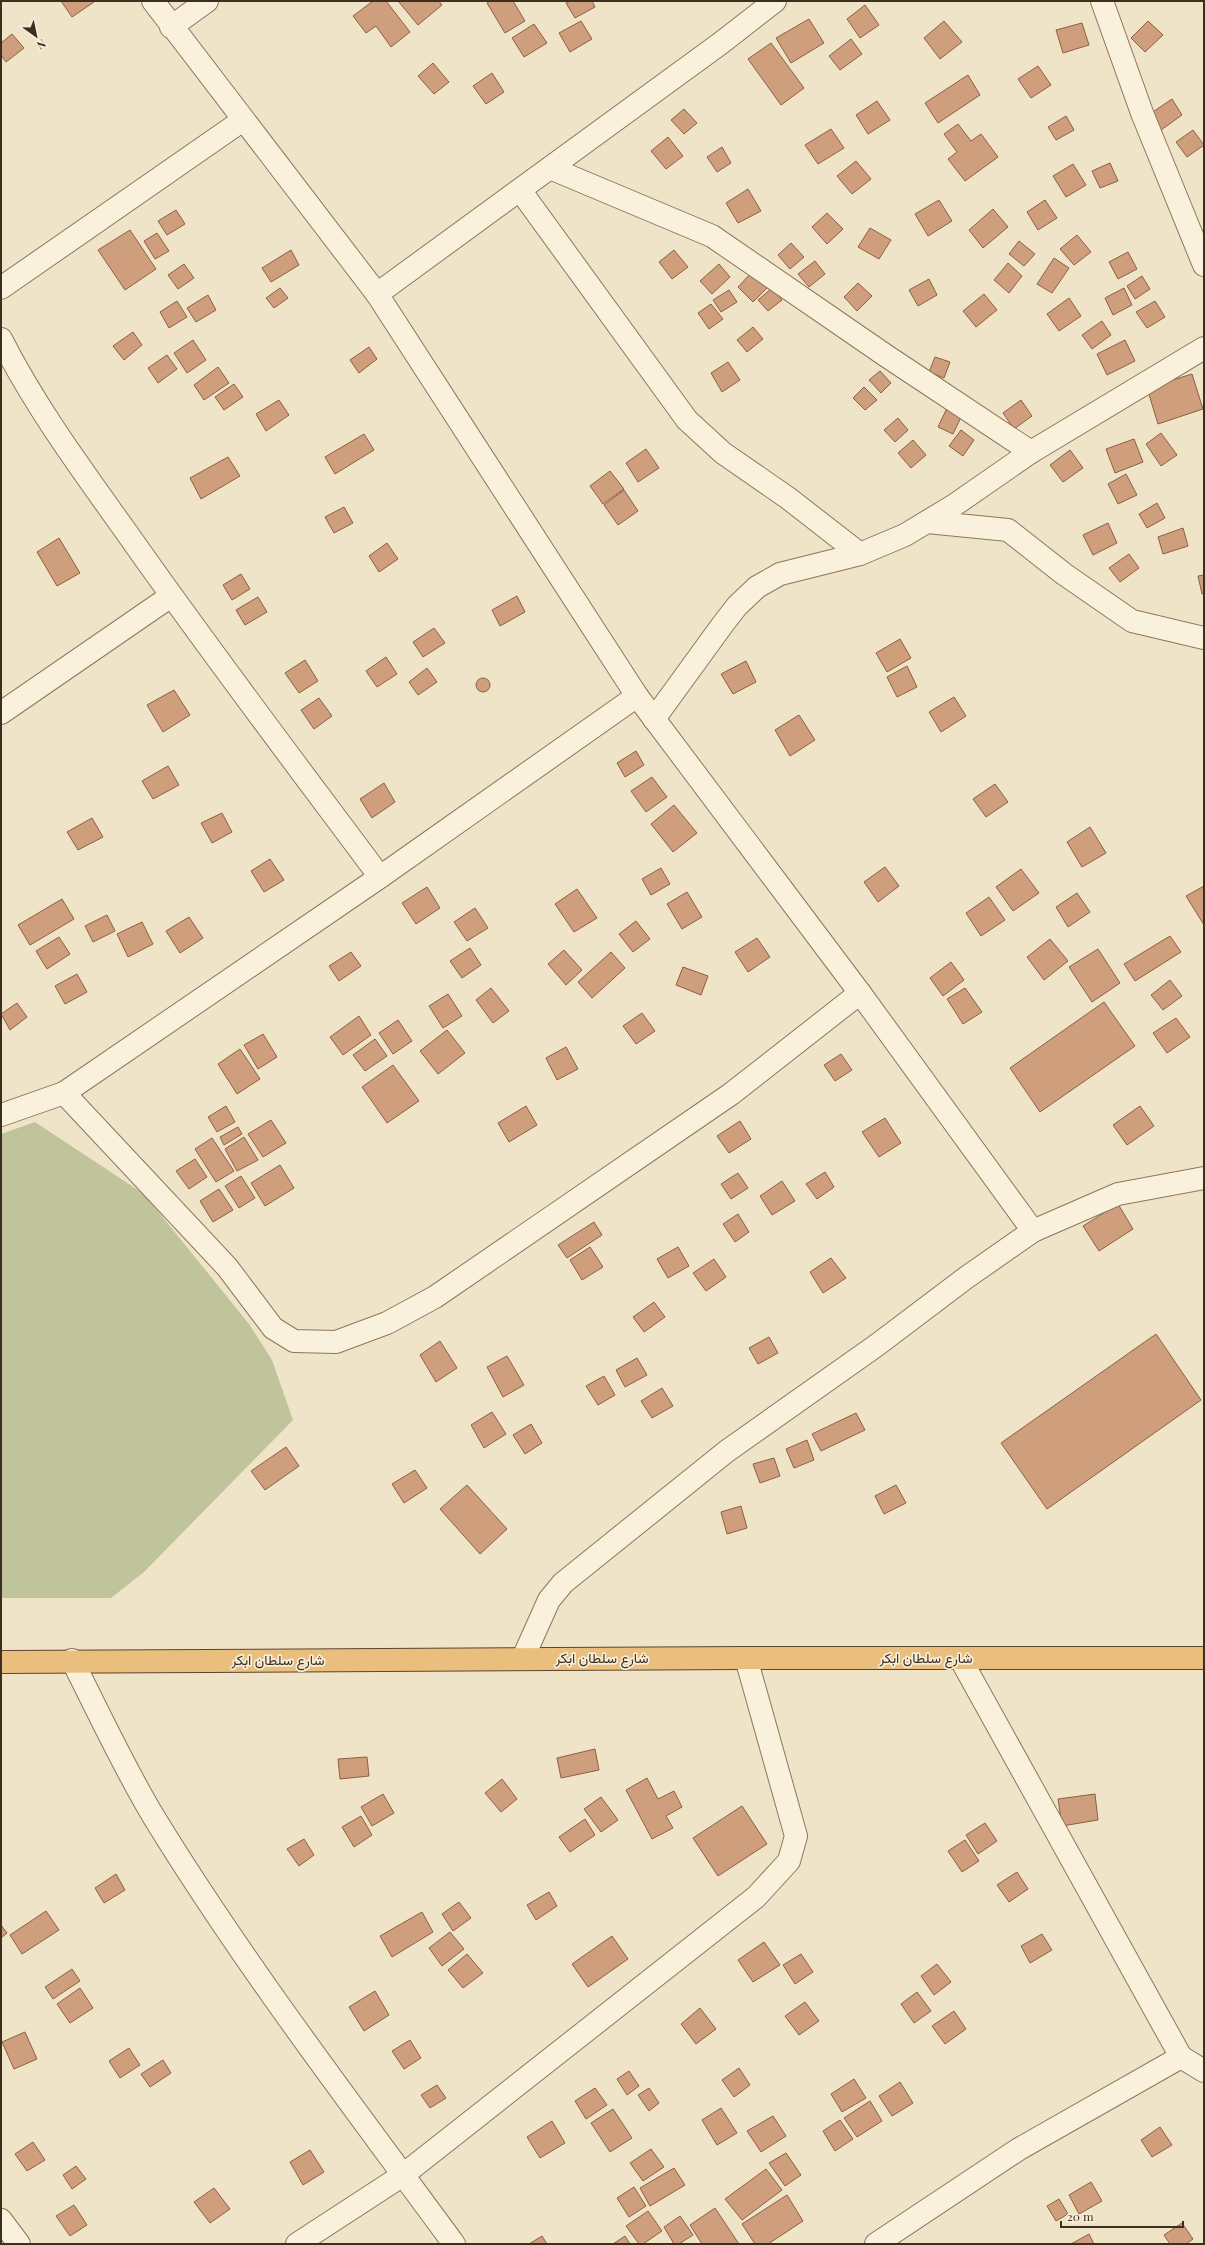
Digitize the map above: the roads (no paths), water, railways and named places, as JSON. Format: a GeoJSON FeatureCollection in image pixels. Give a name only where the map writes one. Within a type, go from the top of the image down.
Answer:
{"type":"FeatureCollection","features":[{"type":"Feature","properties":{"kind":"highway","name":"شارع سلطان ابكر"},"geometry":{"type":"LineString","coordinates":[[1,1662],[72,1660],[523,1658],[1204,1658]]}},
{"type":"Feature","properties":{"kind":"street"},"geometry":{"type":"LineString","coordinates":[[153,1],[171,27],[376,294],[637,696],[860,993],[1033,1231]]}},
{"type":"Feature","properties":{"kind":"street"},"geometry":{"type":"LineString","coordinates":[[171,27],[207,1]]}},
{"type":"Feature","properties":{"kind":"street"},"geometry":{"type":"LineString","coordinates":[[376,294],[721,43],[775,1]]}},
{"type":"Feature","properties":{"kind":"street"},"geometry":{"type":"LineString","coordinates":[[1102,1],[1142,114],[1204,264]]}},
{"type":"Feature","properties":{"kind":"street"},"geometry":{"type":"LineString","coordinates":[[1,288],[243,120]]}},
{"type":"Feature","properties":{"kind":"street"},"geometry":{"type":"LineString","coordinates":[[550,168],[712,236],[885,355],[1031,452]]}},
{"type":"Feature","properties":{"kind":"street"},"geometry":{"type":"LineString","coordinates":[[520,190],[687,420],[723,453],[788,498],[860,554]]}},
{"type":"Feature","properties":{"kind":"street"},"geometry":{"type":"LineString","coordinates":[[1,339],[20,377],[67,448],[171,596],[380,877]]}},
{"type":"Feature","properties":{"kind":"street"},"geometry":{"type":"LineString","coordinates":[[654,718],[737,606],[757,587],[780,574],[860,554],[905,535],[927,522],[1031,452],[1204,348]]}},
{"type":"Feature","properties":{"kind":"street"},"geometry":{"type":"LineString","coordinates":[[927,522],[1008,530],[1064,574],[1132,621],[1204,638]]}},
{"type":"Feature","properties":{"kind":"street"},"geometry":{"type":"LineString","coordinates":[[1,713],[171,596]]}},
{"type":"Feature","properties":{"kind":"street"},"geometry":{"type":"LineString","coordinates":[[1,1115],[64,1093],[380,877],[637,696]]}},
{"type":"Feature","properties":{"kind":"street"},"geometry":{"type":"LineString","coordinates":[[64,1093],[227,1267],[273,1328],[294,1341],[336,1342],[387,1323],[435,1297],[731,1094],[860,993]]}},
{"type":"Feature","properties":{"kind":"street"},"geometry":{"type":"LineString","coordinates":[[523,1658],[549,1600],[563,1583],[727,1451],[878,1345],[967,1277],[1033,1231],[1118,1194],[1204,1178]]}},
{"type":"Feature","properties":{"kind":"street"},"geometry":{"type":"LineString","coordinates":[[297,2244],[404,2175],[756,1897],[789,1861],[796,1836],[746,1658]]}},
{"type":"Feature","properties":{"kind":"street"},"geometry":{"type":"LineString","coordinates":[[960,1658],[1181,2057],[1204,2071]]}},
{"type":"Feature","properties":{"kind":"street"},"geometry":{"type":"LineString","coordinates":[[72,1660],[154,1817],[219,1918],[265,1985],[454,2244]]}},
{"type":"Feature","properties":{"kind":"street"},"geometry":{"type":"LineString","coordinates":[[876,2244],[1019,2149],[1181,2057]]}},
{"type":"Feature","properties":{"kind":"street"},"geometry":{"type":"LineString","coordinates":[[1,2220],[19,2244]]}}]}
